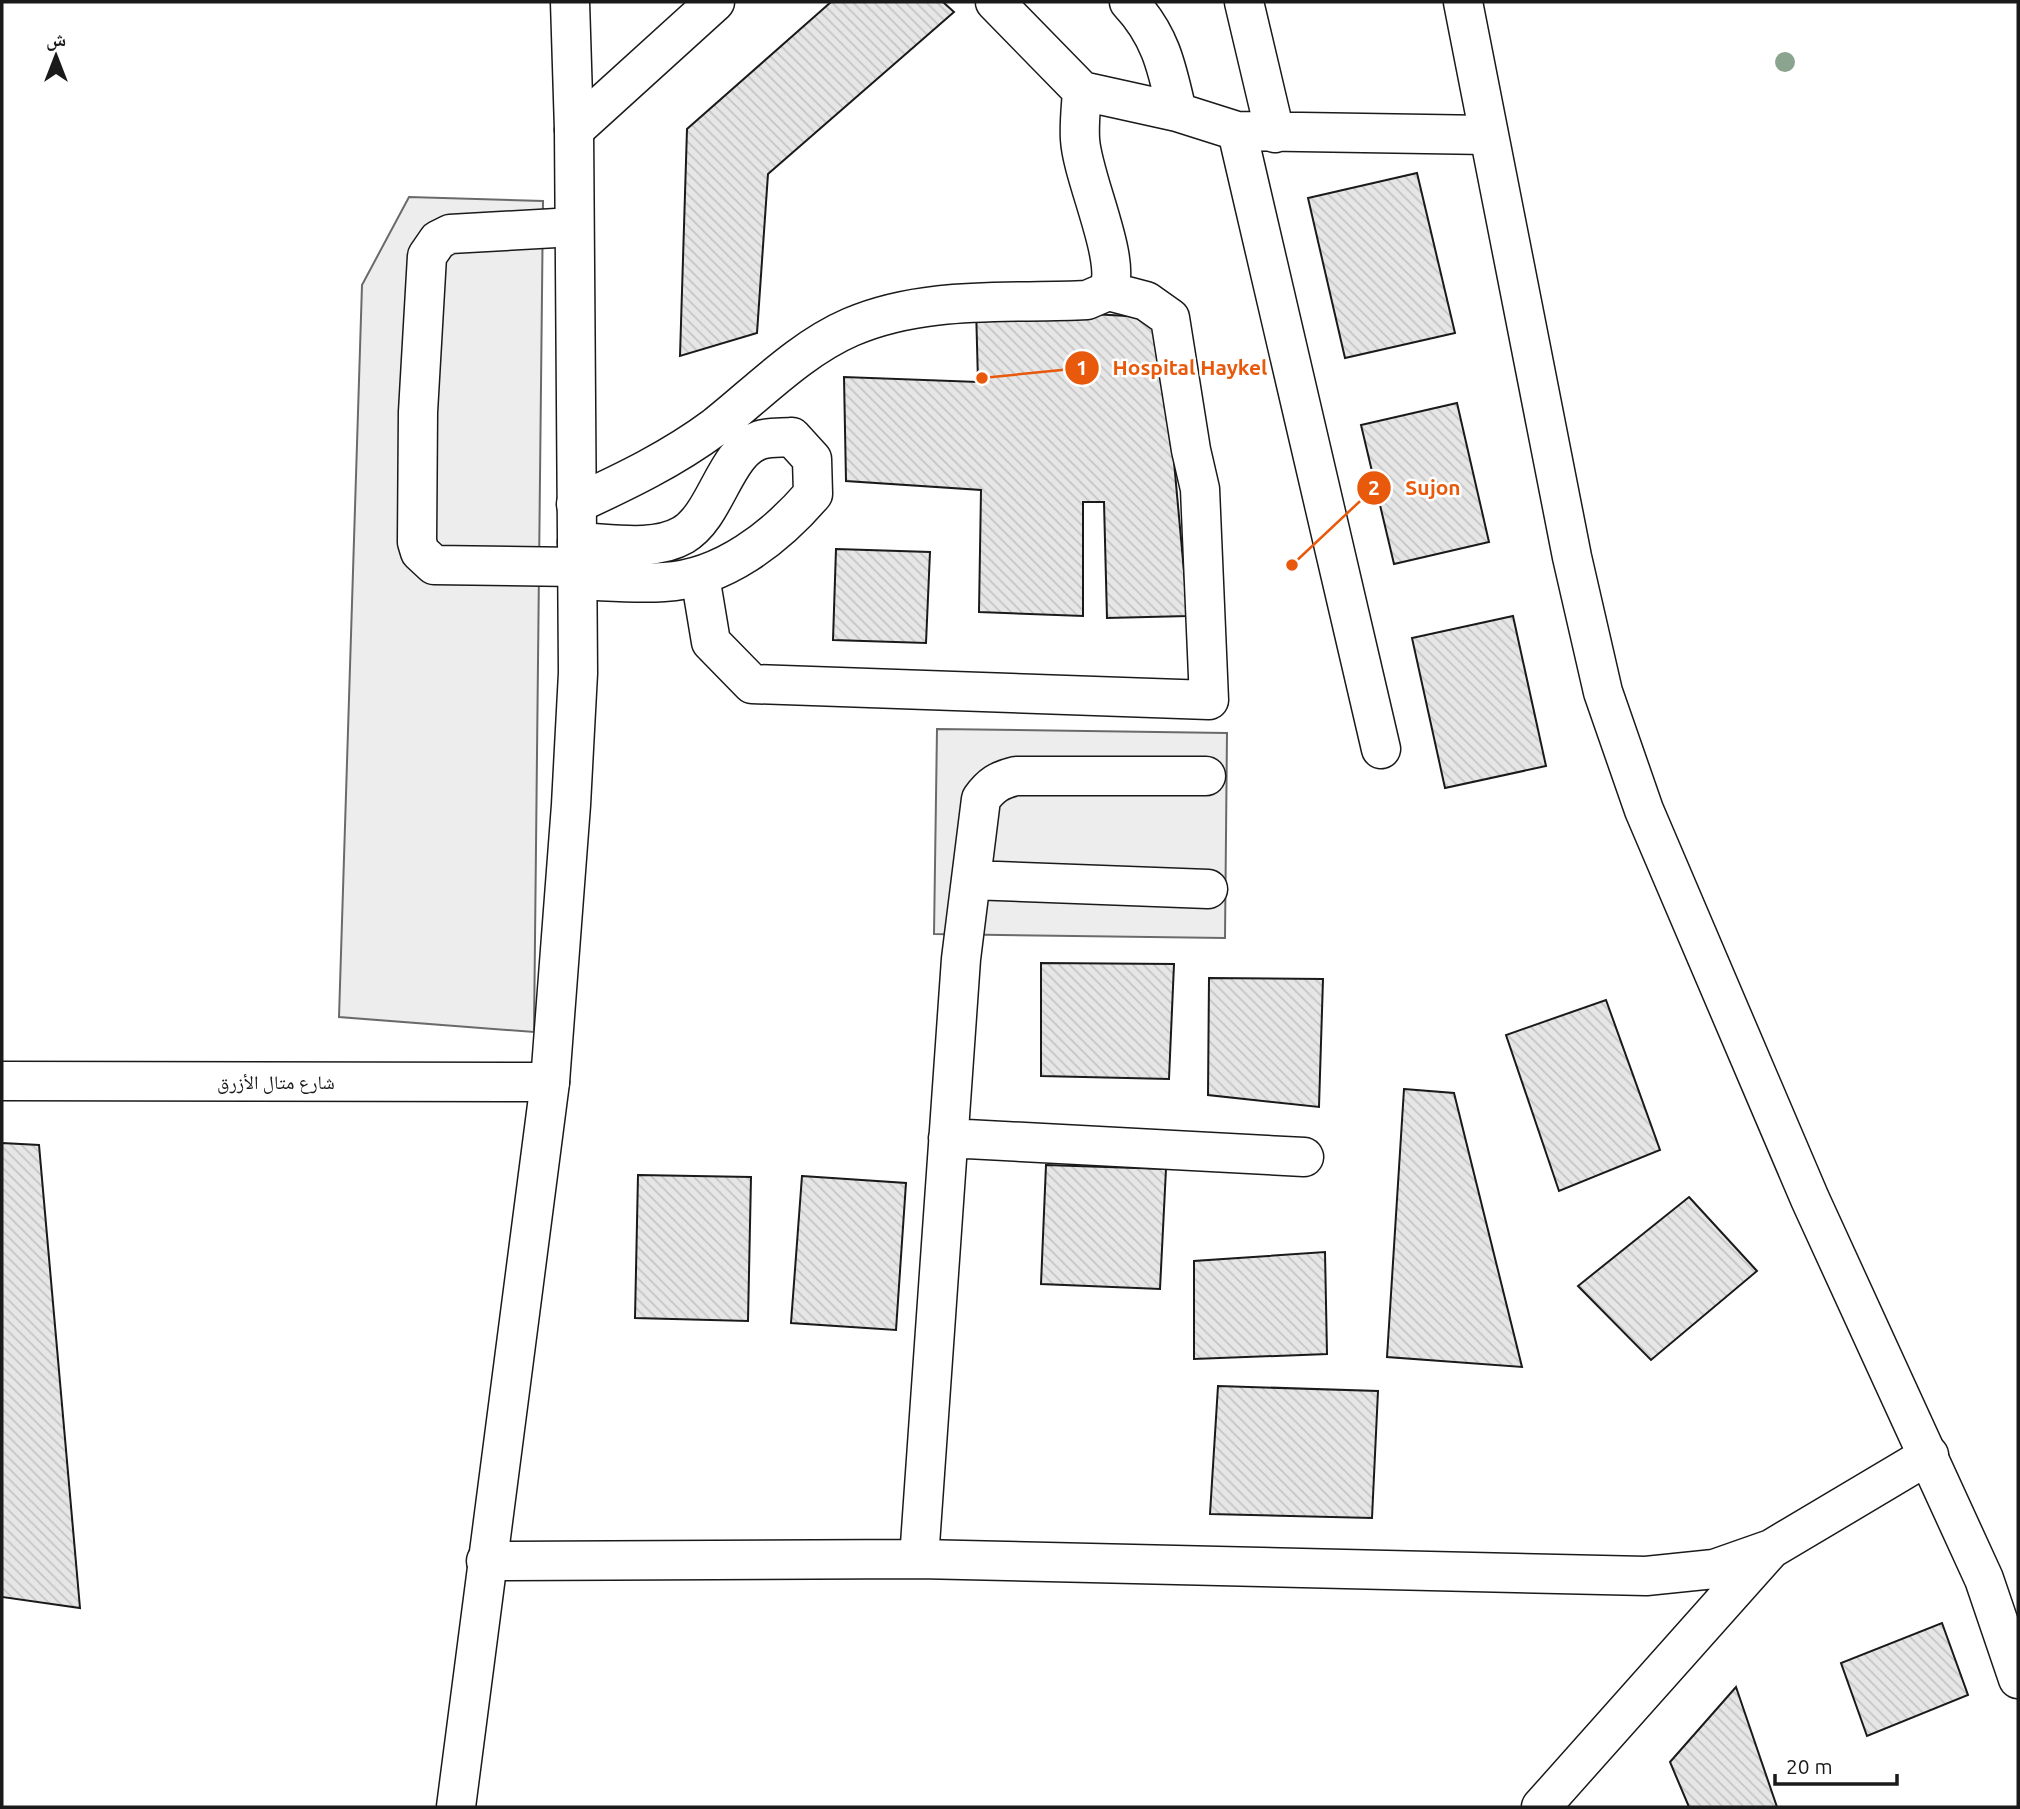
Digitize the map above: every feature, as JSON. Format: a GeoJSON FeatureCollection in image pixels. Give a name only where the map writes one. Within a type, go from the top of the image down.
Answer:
{"type":"FeatureCollection","features":[{"type":"Feature","properties":{"kind":"street"},"geometry":{"type":"LineString","coordinates":[[456,1807],[550,1082],[571,805],[578,673],[574,130],[570,2]]}},
{"type":"Feature","properties":{"kind":"street"},"geometry":{"type":"LineString","coordinates":[[574,130],[715,2]]}},
{"type":"Feature","properties":{"kind":"street"},"geometry":{"type":"LineString","coordinates":[[1129,2],[1148,23],[1165,59],[1177,112]]}},
{"type":"Feature","properties":{"kind":"street"},"geometry":{"type":"LineString","coordinates":[[1244,2],[1275,133]]}},
{"type":"Feature","properties":{"kind":"street"},"geometry":{"type":"LineString","coordinates":[[1463,2],[1569,543],[1603,692],[1644,810],[1810,1199],[1984,1579],[2018,1679]]}},
{"type":"Feature","properties":{"kind":"street"},"geometry":{"type":"LineString","coordinates":[[1008,6],[1082,90],[1177,112],[1237,131],[1488,135]]}},
{"type":"Feature","properties":{"kind":"street"},"geometry":{"type":"LineString","coordinates":[[1082,90],[1080,140],[1092,200],[1112,265],[1113,274],[1108,291]]}},
{"type":"Feature","properties":{"kind":"street"},"geometry":{"type":"LineString","coordinates":[[1237,131],[1381,749]]}},
{"type":"Feature","properties":{"kind":"street"},"geometry":{"type":"LineString","coordinates":[[574,227],[450,234],[438,240],[427,256],[418,412],[417,542],[427,560],[434,565],[577,563],[665,582],[700,576],[750,551],[785,526],[813,494],[812,459],[792,437],[758,440],[729,466],[710,508],[683,535],[577,563]]}},
{"type":"Feature","properties":{"kind":"street"},"geometry":{"type":"LineString","coordinates":[[576,504],[643,474],[712,429],[792,364],[850,327],[901,310],[941,304],[1087,300],[1108,291],[1146,302],[1170,318],[1191,450],[1200,489],[1209,700],[752,684],[711,642],[700,576]]}},
{"type":"Feature","properties":{"kind":"street"},"geometry":{"type":"LineString","coordinates":[[919,1559],[961,959],[981,799],[989,787],[1001,780],[1037,775],[1206,776]]}},
{"type":"Feature","properties":{"kind":"street"},"geometry":{"type":"LineString","coordinates":[[971,880],[1208,888]]}},
{"type":"Feature","properties":{"kind":"street","name":"شارع متال الأزرق"},"geometry":{"type":"LineString","coordinates":[[2,1081],[550,1082]]}},
{"type":"Feature","properties":{"kind":"street"},"geometry":{"type":"LineString","coordinates":[[948,1138],[1304,1157]]}},
{"type":"Feature","properties":{"kind":"street"},"geometry":{"type":"LineString","coordinates":[[486,1561],[919,1559],[1646,1576],[1714,1569],[1771,1549],[1929,1455]]}},
{"type":"Feature","properties":{"kind":"street"},"geometry":{"type":"LineString","coordinates":[[1541,1807],[1771,1549]]}},
{"type":"Feature","properties":{"kind":"shaded area"},"geometry":{"type":"Polygon","coordinates":[[[409,197],[543,201],[534,1032],[339,1017],[362,285],[409,197]]]}},
{"type":"Feature","properties":{"kind":"shaded area"},"geometry":{"type":"Polygon","coordinates":[[[937,729],[1227,733],[1225,938],[934,934],[937,729]]]}},
{"type":"Feature","properties":{"kind":"building"},"geometry":{"type":"Polygon","coordinates":[[[831,2],[943,2],[954,12],[768,174],[757,333],[680,356],[687,129],[831,2]]]}},
{"type":"Feature","properties":{"kind":"building"},"geometry":{"type":"Polygon","coordinates":[[[1417,173],[1455,333],[1345,358],[1308,198],[1417,173]]]}},
{"type":"Feature","properties":{"kind":"building"},"geometry":{"type":"Polygon","coordinates":[[[976,307],[1161,318],[1188,616],[1107,618],[1104,502],[1083,502],[1083,616],[979,612],[981,490],[846,481],[844,377],[978,382],[976,307]]]}},
{"type":"Feature","properties":{"kind":"building"},"geometry":{"type":"Polygon","coordinates":[[[1457,403],[1489,542],[1394,564],[1361,425],[1457,403]]]}},
{"type":"Feature","properties":{"kind":"building"},"geometry":{"type":"Polygon","coordinates":[[[836,549],[930,552],[926,643],[833,640],[836,549]]]}},
{"type":"Feature","properties":{"kind":"building"},"geometry":{"type":"Polygon","coordinates":[[[1513,616],[1546,766],[1445,788],[1412,638],[1513,616]]]}},
{"type":"Feature","properties":{"kind":"building"},"geometry":{"type":"Polygon","coordinates":[[[1041,963],[1174,964],[1169,1079],[1041,1076],[1041,963]]]}},
{"type":"Feature","properties":{"kind":"building"},"geometry":{"type":"Polygon","coordinates":[[[1209,978],[1323,979],[1319,1107],[1208,1095],[1209,978]]]}},
{"type":"Feature","properties":{"kind":"building"},"geometry":{"type":"Polygon","coordinates":[[[1606,1000],[1660,1150],[1559,1191],[1506,1035],[1606,1000]]]}},
{"type":"Feature","properties":{"kind":"building"},"geometry":{"type":"Polygon","coordinates":[[[1404,1089],[1454,1093],[1522,1367],[1387,1357],[1404,1089]]]}},
{"type":"Feature","properties":{"kind":"building"},"geometry":{"type":"Polygon","coordinates":[[[2,1143],[39,1145],[80,1608],[2,1597],[2,1143]]]}},
{"type":"Feature","properties":{"kind":"building"},"geometry":{"type":"Polygon","coordinates":[[[1046,1165],[1166,1169],[1160,1289],[1041,1284],[1046,1165]]]}},
{"type":"Feature","properties":{"kind":"building"},"geometry":{"type":"Polygon","coordinates":[[[638,1175],[751,1177],[748,1321],[635,1318],[638,1175]]]}},
{"type":"Feature","properties":{"kind":"building"},"geometry":{"type":"Polygon","coordinates":[[[802,1176],[906,1183],[896,1330],[791,1323],[802,1176]]]}},
{"type":"Feature","properties":{"kind":"building"},"geometry":{"type":"Polygon","coordinates":[[[1689,1197],[1757,1271],[1651,1360],[1578,1286],[1689,1197]]]}},
{"type":"Feature","properties":{"kind":"building"},"geometry":{"type":"Polygon","coordinates":[[[1325,1252],[1327,1354],[1194,1359],[1194,1261],[1325,1252]]]}},
{"type":"Feature","properties":{"kind":"building"},"geometry":{"type":"Polygon","coordinates":[[[1218,1386],[1378,1391],[1372,1518],[1210,1514],[1218,1386]]]}},
{"type":"Feature","properties":{"kind":"building"},"geometry":{"type":"Polygon","coordinates":[[[1942,1623],[1968,1695],[1867,1736],[1841,1663],[1942,1623]]]}},
{"type":"Feature","properties":{"kind":"building"},"geometry":{"type":"Polygon","coordinates":[[[1736,1687],[1777,1807],[1689,1807],[1670,1762],[1736,1687]]]}},
{"type":"Feature","properties":{"kind":"place","name":"Hospital Haykel"},"geometry":{"type":"Point","coordinates":[982,378]}},
{"type":"Feature","properties":{"kind":"place","name":"Sujon"},"geometry":{"type":"Point","coordinates":[1292,565]}}]}
